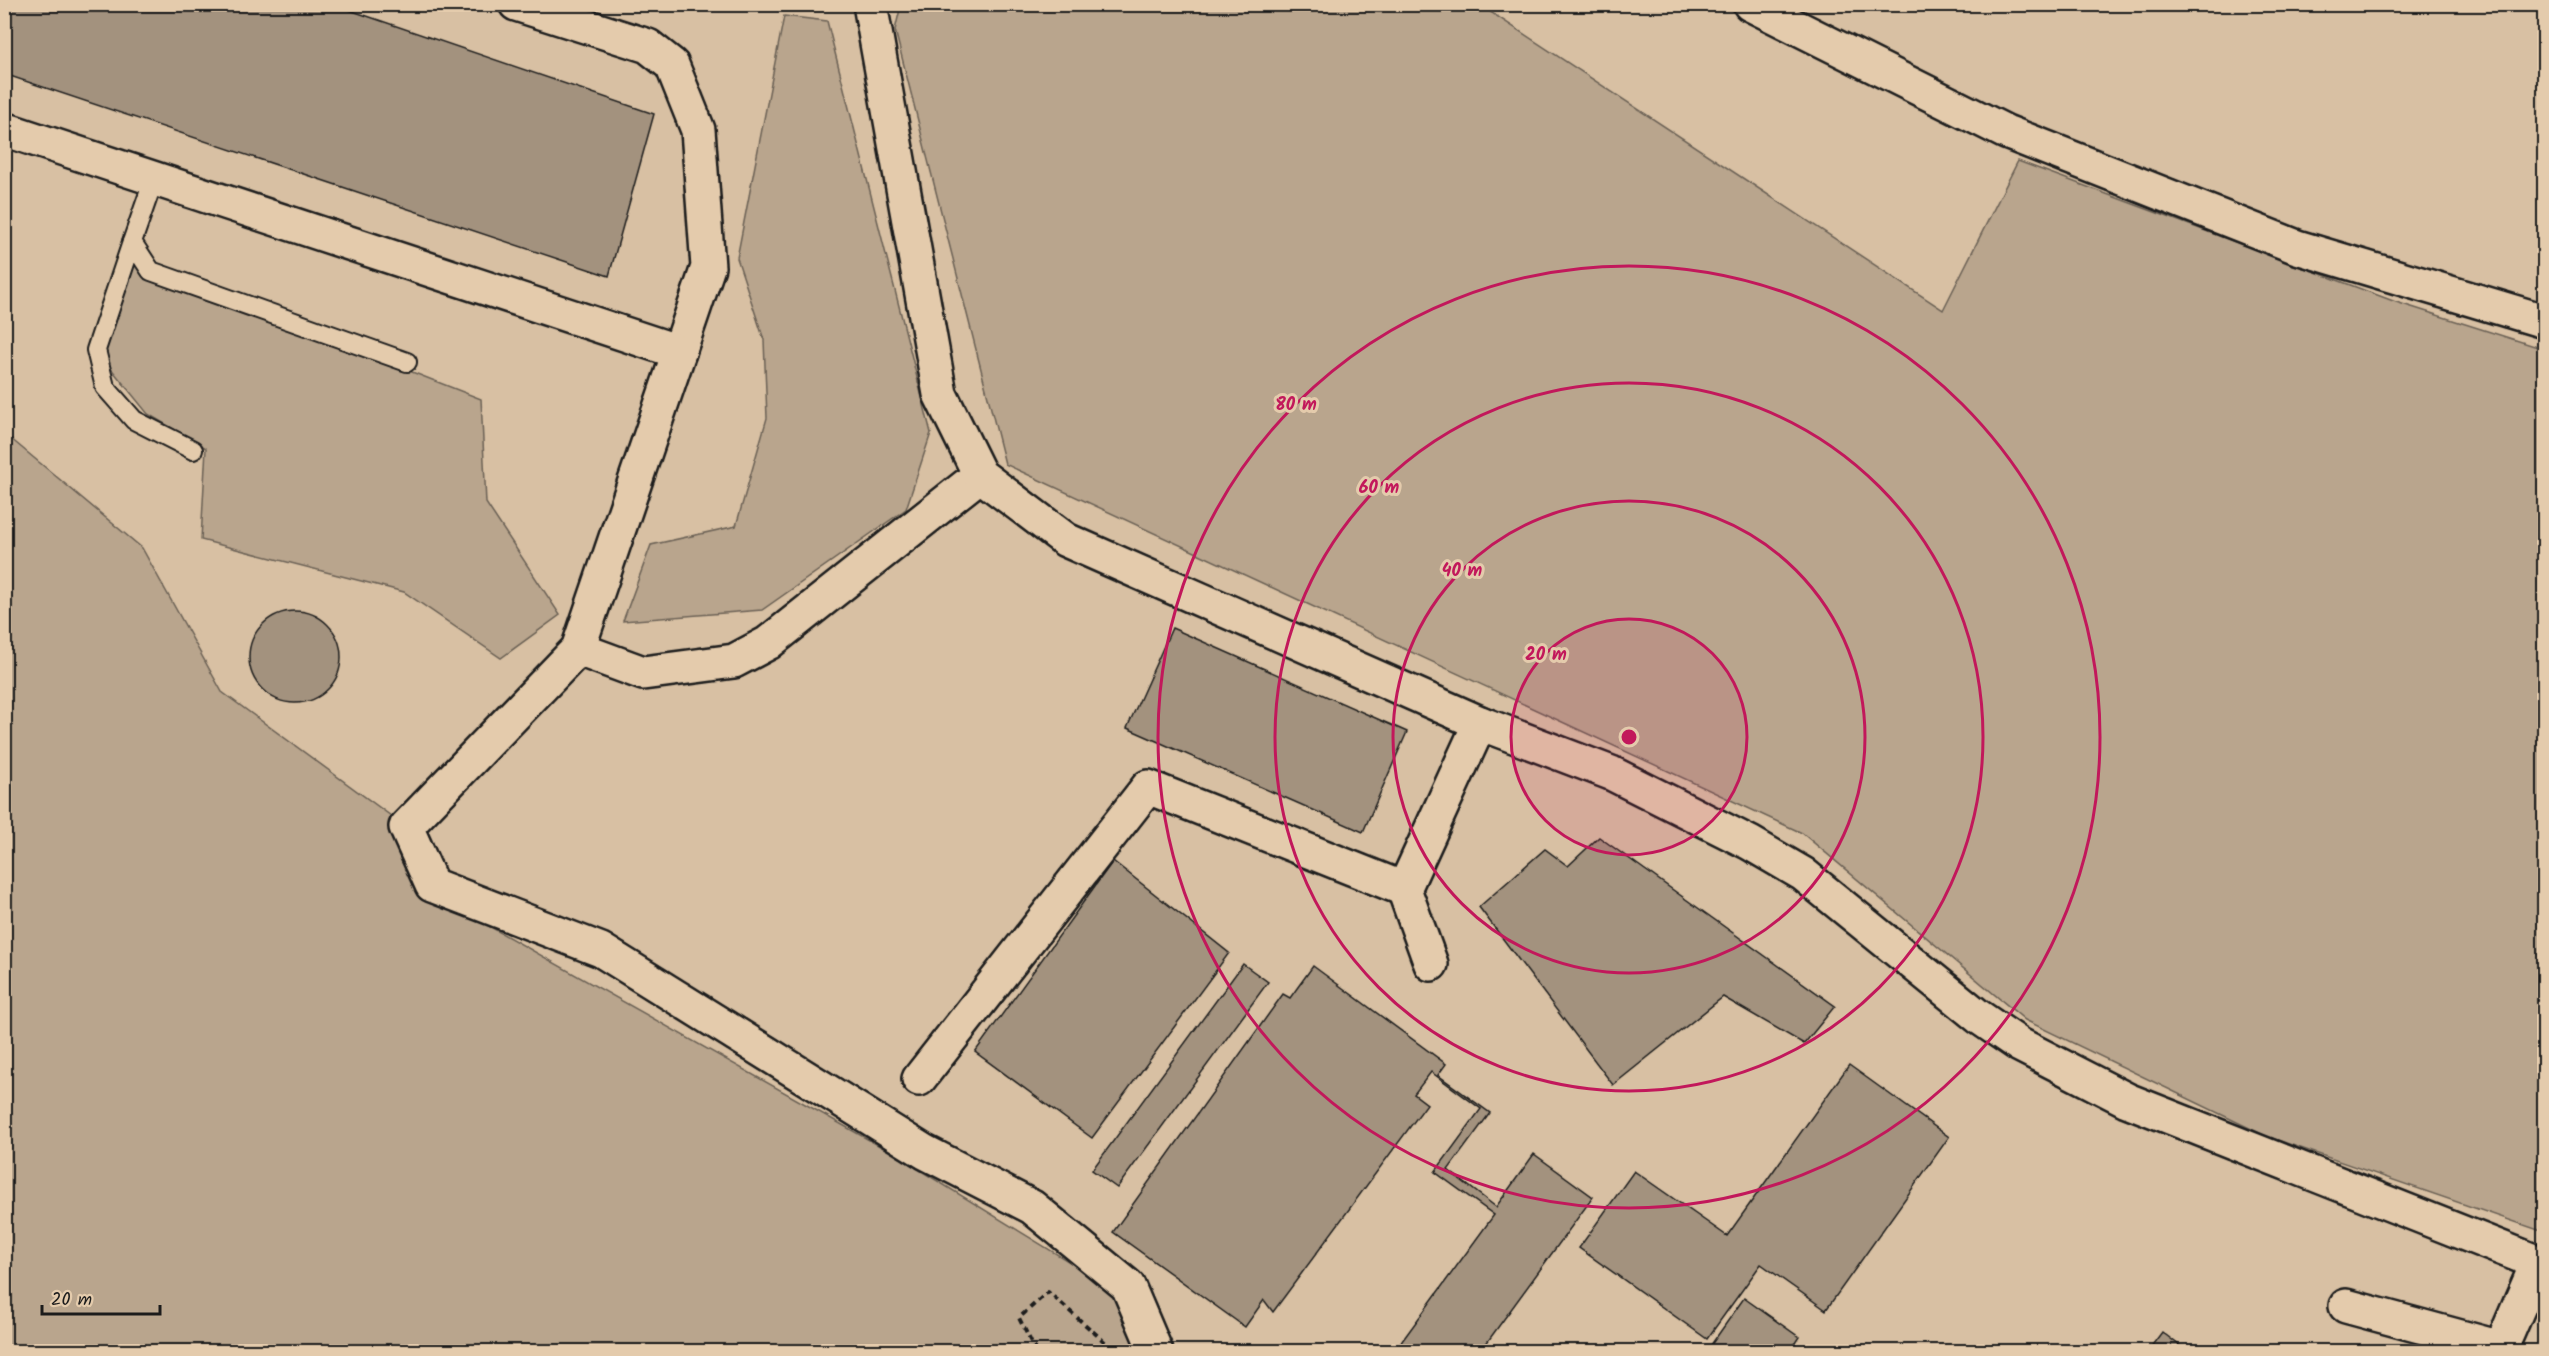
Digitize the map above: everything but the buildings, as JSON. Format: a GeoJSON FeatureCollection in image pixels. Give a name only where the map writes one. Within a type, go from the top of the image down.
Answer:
{"type":"FeatureCollection","features":[{"type":"Feature","properties":{"kind":"street"},"geometry":{"type":"LineString","coordinates":[[516,4],[648,46],[672,65],[698,130],[708,267],[578,649],[406,827],[432,885],[601,950],[774,1060],[925,1152],[1032,1207],[1128,1286],[1156,1352]]}},
{"type":"Feature","properties":{"kind":"street"},"geometry":{"type":"LineString","coordinates":[[870,4],[940,394],[980,475],[1066,540],[1480,723],[1611,773],[1750,843],[1803,874],[1979,1017],[2020,1045],[2127,1100],[2541,1264],[2501,1348],[2346,1306]]}},
{"type":"Feature","properties":{"kind":"street"},"geometry":{"type":"LineString","coordinates":[[1750,4],[2017,136],[2297,247],[2544,321]]}},
{"type":"Feature","properties":{"kind":"street"},"geometry":{"type":"LineString","coordinates":[[4,129],[679,352]]}},
{"type":"Feature","properties":{"kind":"street"},"geometry":{"type":"LineString","coordinates":[[578,649],[643,673],[734,661],[768,643],[980,475]]}},
{"type":"Feature","properties":{"kind":"street"},"geometry":{"type":"LineString","coordinates":[[1431,964],[1404,889],[1480,723]]}},
{"type":"Feature","properties":{"kind":"street"},"geometry":{"type":"LineString","coordinates":[[919,1079],[1148,787],[1404,889]]}},
{"type":"Feature","properties":{"kind":"lane"},"geometry":{"type":"LineString","coordinates":[[154,179],[96,350],[105,387],[134,420],[193,450]]}},
{"type":"Feature","properties":{"kind":"lane"},"geometry":{"type":"LineString","coordinates":[[132,242],[151,271],[407,362]]}},
{"type":"Feature","properties":{"kind":"path"},"geometry":{"type":"LineString","coordinates":[[1036,1352],[1019,1318],[1048,1292],[1116,1352]]}},
{"type":"Feature","properties":{"kind":"shaded area"},"geometry":{"type":"Polygon","coordinates":[[[901,5],[1480,5],[1943,310],[2018,161],[2396,302],[2544,349],[2544,1232],[2266,1136],[2025,1020],[1802,833],[1005,464],[895,30],[901,5]]]}},
{"type":"Feature","properties":{"kind":"shaded area"},"geometry":{"type":"Polygon","coordinates":[[[784,16],[827,21],[931,433],[906,509],[762,610],[623,621],[651,545],[736,526],[767,418],[764,340],[737,258],[784,16]]]}},
{"type":"Feature","properties":{"kind":"shaded area"},"geometry":{"type":"Polygon","coordinates":[[[126,260],[481,399],[486,503],[560,615],[501,658],[404,592],[201,540],[206,448],[148,414],[96,350],[126,260]]]}},
{"type":"Feature","properties":{"kind":"shaded area"},"geometry":{"type":"Polygon","coordinates":[[[4,433],[142,548],[222,692],[406,827],[421,888],[887,1150],[1112,1288],[1148,1351],[5,1351],[4,433]]]}}]}
